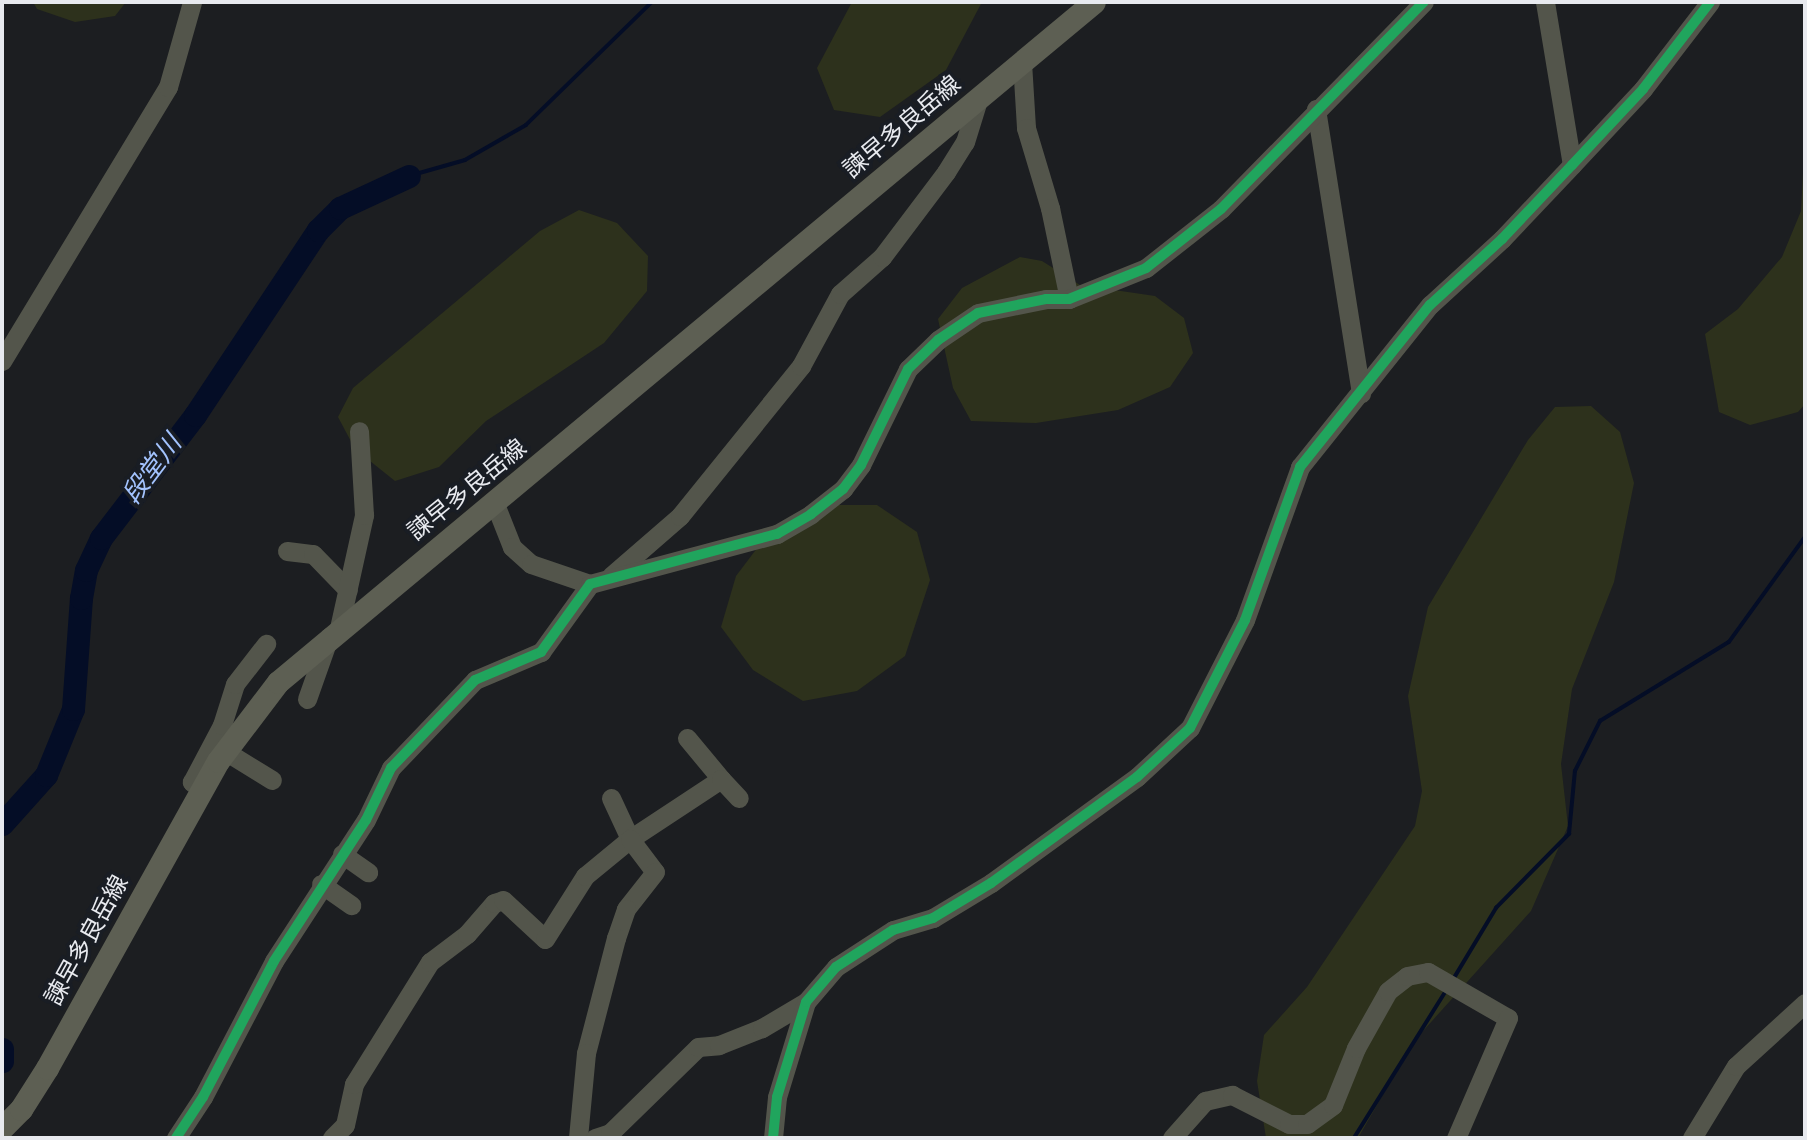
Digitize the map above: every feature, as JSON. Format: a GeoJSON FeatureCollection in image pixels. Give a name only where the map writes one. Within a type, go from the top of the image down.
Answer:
{"type":"FeatureCollection","features":[{"type":"Feature","properties":{"kind":"main road","name":"諫早多良岳線"},"geometry":{"type":"LineString","coordinates":[[2,1128],[21,1109],[47,1068],[225,751],[278,682],[334,632],[495,504],[1094,2]]}},
{"type":"Feature","properties":{"kind":"street"},"geometry":{"type":"LineString","coordinates":[[2,361],[168,87],[192,2]]}},
{"type":"Feature","properties":{"kind":"street"},"geometry":{"type":"LineString","coordinates":[[495,504],[512,547],[531,564],[599,581],[777,534],[811,514],[844,489],[861,465],[908,369],[938,340],[978,313],[1046,299],[1069,299],[1146,268],[1221,209],[1316,109],[1424,2]]}},
{"type":"Feature","properties":{"kind":"street"},"geometry":{"type":"LineString","coordinates":[[1545,2],[1572,165]]}},
{"type":"Feature","properties":{"kind":"street"},"geometry":{"type":"LineString","coordinates":[[595,1138],[610,1133],[698,1047],[719,1045],[762,1028],[806,1002],[836,967],[893,930],[933,918],[991,883],[1137,777],[1190,728],[1245,620],[1300,467],[1430,305],[1502,239],[1643,89],[1710,2]]}},
{"type":"Feature","properties":{"kind":"street"},"geometry":{"type":"LineString","coordinates":[[1022,62],[1026,128],[1050,208],[1069,299]]}},
{"type":"Feature","properties":{"kind":"street"},"geometry":{"type":"LineString","coordinates":[[176,1138],[321,884],[366,820],[391,768],[475,680],[541,652],[599,581],[680,516],[802,366],[840,293],[881,257],[946,172],[965,142],[978,100]]}},
{"type":"Feature","properties":{"kind":"street"},"geometry":{"type":"LineString","coordinates":[[1316,109],[1362,393]]}},
{"type":"Feature","properties":{"kind":"street"},"geometry":{"type":"LineString","coordinates":[[307,699],[348,590],[364,516],[359,431]]}},
{"type":"Feature","properties":{"kind":"street"},"geometry":{"type":"LineString","coordinates":[[287,551],[313,554],[348,590]]}},
{"type":"Feature","properties":{"kind":"street"},"geometry":{"type":"LineString","coordinates":[[202,790],[192,782],[222,725],[235,684],[267,644]]}},
{"type":"Feature","properties":{"kind":"street"},"geometry":{"type":"LineString","coordinates":[[687,738],[739,798]]}},
{"type":"Feature","properties":{"kind":"street"},"geometry":{"type":"LineString","coordinates":[[225,751],[272,780]]}},
{"type":"Feature","properties":{"kind":"street"},"geometry":{"type":"LineString","coordinates":[[332,1138],[345,1125],[354,1084],[430,962],[467,934],[494,903],[503,900],[545,939],[585,876],[630,839],[721,779]]}},
{"type":"Feature","properties":{"kind":"street"},"geometry":{"type":"LineString","coordinates":[[578,1138],[586,1053],[616,938],[626,909],[655,872],[630,839],[611,799]]}},
{"type":"Feature","properties":{"kind":"street"},"geometry":{"type":"LineString","coordinates":[[342,854],[368,872]]}},
{"type":"Feature","properties":{"kind":"street"},"geometry":{"type":"LineString","coordinates":[[321,884],[351,905]]}},
{"type":"Feature","properties":{"kind":"street"},"geometry":{"type":"LineString","coordinates":[[1172,1138],[1205,1101],[1232,1095],[1289,1124],[1307,1124],[1333,1105],[1356,1048],[1388,991],[1407,976],[1428,972],[1508,1018],[1456,1138]]}},
{"type":"Feature","properties":{"kind":"street"},"geometry":{"type":"LineString","coordinates":[[773,1138],[777,1097],[806,1002]]}},
{"type":"Feature","properties":{"kind":"street"},"geometry":{"type":"LineString","coordinates":[[1692,1138],[1736,1066],[1805,1003]]}},
{"type":"Feature","properties":{"kind":"green space"},"geometry":{"type":"Polygon","coordinates":[[[33,2],[126,2],[115,16],[75,22],[37,9],[33,2]]]}},
{"type":"Feature","properties":{"kind":"green space"},"geometry":{"type":"Polygon","coordinates":[[[852,2],[982,2],[946,70],[880,117],[834,110],[817,68],[852,2]]]}},
{"type":"Feature","properties":{"kind":"green space"},"geometry":{"type":"Polygon","coordinates":[[[1805,134],[1805,404],[1798,412],[1750,425],[1719,412],[1705,334],[1738,309],[1782,257],[1801,211],[1805,134]]]}},
{"type":"Feature","properties":{"kind":"green space"},"geometry":{"type":"Polygon","coordinates":[[[579,210],[617,223],[648,256],[647,291],[604,343],[486,421],[439,467],[395,481],[355,449],[338,417],[353,388],[540,231],[579,210]]]}},
{"type":"Feature","properties":{"kind":"green space"},"geometry":{"type":"Polygon","coordinates":[[[1020,257],[1042,261],[1080,285],[1155,296],[1184,318],[1193,353],[1170,387],[1118,410],[1036,423],[971,421],[953,388],[938,319],[962,288],[1020,257]]]}},
{"type":"Feature","properties":{"kind":"green space"},"geometry":{"type":"Polygon","coordinates":[[[1591,406],[1620,432],[1634,483],[1614,582],[1572,689],[1561,764],[1568,826],[1531,911],[1414,1041],[1358,1138],[1266,1138],[1257,1081],[1264,1035],[1307,987],[1415,826],[1422,791],[1408,696],[1428,607],[1528,440],[1555,407],[1591,406]]]}},
{"type":"Feature","properties":{"kind":"green space"},"geometry":{"type":"Polygon","coordinates":[[[821,505],[877,505],[917,532],[930,580],[905,656],[857,691],[803,701],[753,670],[721,627],[736,576],[770,531],[821,505]]]}},
{"type":"Feature","properties":{"kind":"waterway"},"geometry":{"type":"LineString","coordinates":[[409,176],[465,160],[526,125],[652,2]]}},
{"type":"Feature","properties":{"kind":"waterway","name":"段堂川"},"geometry":{"type":"LineString","coordinates":[[2,824],[46,775],[73,709],[81,598],[86,570],[101,538],[195,415],[318,230],[340,208],[409,176]]}},
{"type":"Feature","properties":{"kind":"waterway"},"geometry":{"type":"LineString","coordinates":[[1454,978],[1496,908],[1569,834],[1575,771],[1600,721],[1729,642],[1805,537]]}},
{"type":"Feature","properties":{"kind":"waterway"},"geometry":{"type":"LineString","coordinates":[[1354,1138],[1446,991]]}},
{"type":"Feature","properties":{"kind":"waterway","name":"段堂川"},"geometry":{"type":"LineString","coordinates":[[2,1049],[2,1061]]}},
{"type":"Feature","properties":{"kind":"cycle path"},"geometry":{"type":"LineString","coordinates":[[176,1138],[203,1097],[274,961],[366,820],[391,768],[475,680],[541,652],[590,584],[777,534],[811,514],[843,489],[861,465],[908,369],[938,340],[978,313],[1046,299],[1069,299],[1146,268],[1221,209],[1424,2]]}},
{"type":"Feature","properties":{"kind":"cycle path"},"geometry":{"type":"LineString","coordinates":[[773,1138],[777,1097],[806,1002],[836,967],[893,930],[933,918],[991,883],[1137,777],[1190,728],[1245,620],[1300,467],[1430,305],[1502,239],[1643,89],[1710,2]]}}]}
